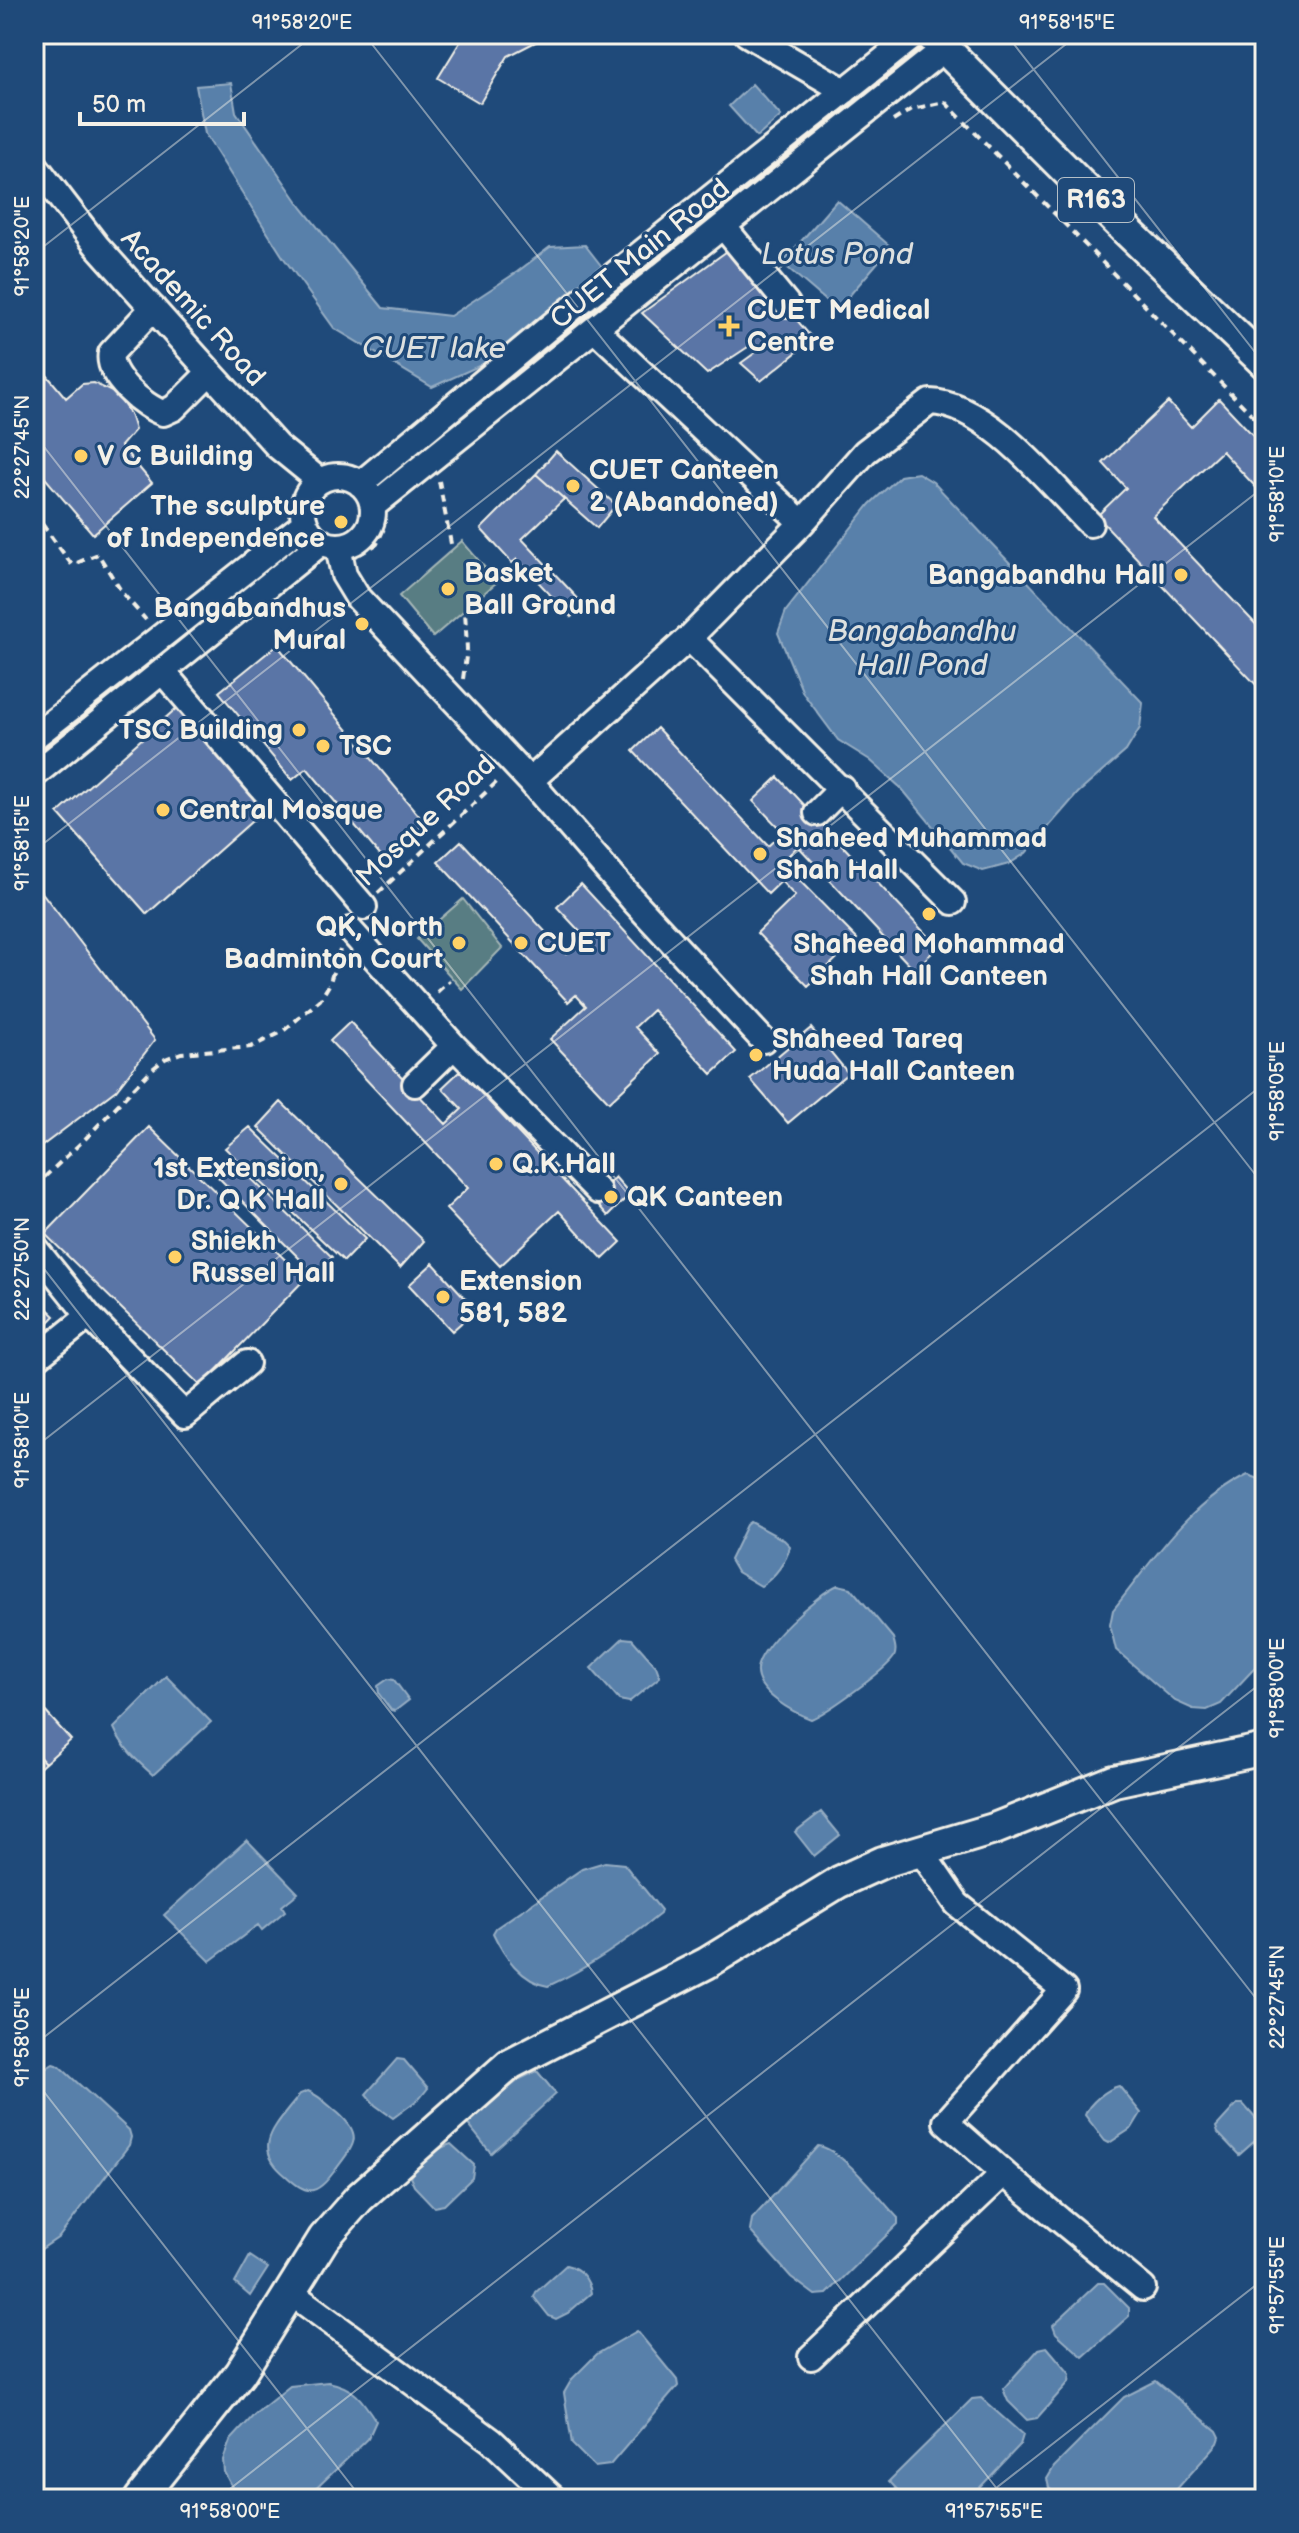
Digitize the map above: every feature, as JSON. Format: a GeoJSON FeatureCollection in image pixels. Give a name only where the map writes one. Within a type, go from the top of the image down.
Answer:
{"type":"FeatureCollection","features":[{"type":"Feature","properties":{"kind":"main road","name":"R163"},"geometry":{"type":"LineString","coordinates":[[937,41],[1180,283],[1265,363]]}},
{"type":"Feature","properties":{"kind":"main road"},"geometry":{"type":"LineString","coordinates":[[140,2499],[240,2373],[324,2238],[359,2198],[510,2064],[707,1963],[839,1882],[883,1862],[994,1829],[1114,1781],[1265,1749]]}},
{"type":"Feature","properties":{"kind":"street"},"geometry":{"type":"LineString","coordinates":[[747,34],[845,91]]}},
{"type":"Feature","properties":{"kind":"street","name":"CUET Main Road"},"geometry":{"type":"LineString","coordinates":[[360,484],[570,310],[916,34]]}},
{"type":"Feature","properties":{"kind":"street","name":"CUET Main Road"},"geometry":{"type":"LineString","coordinates":[[380,514],[434,457],[723,226],[937,41]]}},
{"type":"Feature","properties":{"kind":"street","name":"Academic Road"},"geometry":{"type":"LineString","coordinates":[[34,164],[97,246],[210,372],[277,446],[320,481]]}},
{"type":"Feature","properties":{"kind":"street"},"geometry":{"type":"LineString","coordinates":[[723,226],[787,304]]}},
{"type":"Feature","properties":{"kind":"street"},"geometry":{"type":"LineString","coordinates":[[153,308],[111,353],[113,370],[147,408],[163,413],[174,408],[210,372]]}},
{"type":"Feature","properties":{"kind":"street"},"geometry":{"type":"LineString","coordinates":[[595,329],[807,516]]}},
{"type":"Feature","properties":{"kind":"street"},"geometry":{"type":"LineString","coordinates":[[522,772],[689,638],[865,452],[930,402],[943,402],[971,413],[1011,445],[1090,524]]}},
{"type":"Feature","properties":{"kind":"street"},"geometry":{"type":"LineString","coordinates":[[34,775],[164,673],[337,549],[362,537],[380,514],[360,484],[341,476],[320,481],[311,489],[303,512],[312,534],[337,549],[344,575],[358,598],[522,772],[632,899],[682,969],[763,1040]]}},
{"type":"Feature","properties":{"kind":"street"},"geometry":{"type":"LineString","coordinates":[[34,737],[305,523]]}},
{"type":"Feature","properties":{"kind":"street"},"geometry":{"type":"LineString","coordinates":[[689,638],[953,902]]}},
{"type":"Feature","properties":{"kind":"street"},"geometry":{"type":"LineString","coordinates":[[164,673],[364,907]]}},
{"type":"Feature","properties":{"kind":"street"},"geometry":{"type":"LineString","coordinates":[[817,813],[842,788]]}},
{"type":"Feature","properties":{"kind":"street"},"geometry":{"type":"LineString","coordinates":[[350,930],[454,1046],[598,1191]]}},
{"type":"Feature","properties":{"kind":"street"},"geometry":{"type":"LineString","coordinates":[[415,1084],[454,1046]]}},
{"type":"Feature","properties":{"kind":"street"},"geometry":{"type":"LineString","coordinates":[[34,1247],[89,1316],[185,1415],[247,1363]]}},
{"type":"Feature","properties":{"kind":"street"},"geometry":{"type":"LineString","coordinates":[[34,1360],[89,1316]]}},
{"type":"Feature","properties":{"kind":"street"},"geometry":{"type":"LineString","coordinates":[[920,1850],[957,1904],[1064,1990],[946,2122],[1003,2174],[1143,2288]]}},
{"type":"Feature","properties":{"kind":"street"},"geometry":{"type":"LineString","coordinates":[[811,2357],[1003,2174]]}},
{"type":"Feature","properties":{"kind":"street"},"geometry":{"type":"LineString","coordinates":[[290,2292],[492,2441],[554,2499]]}},
{"type":"Feature","properties":{"kind":"path"},"geometry":{"type":"LineString","coordinates":[[886,127],[912,109],[945,102],[1265,428]]}},
{"type":"Feature","properties":{"kind":"path"},"geometry":{"type":"LineString","coordinates":[[434,457],[452,549]]}},
{"type":"Feature","properties":{"kind":"path"},"geometry":{"type":"LineString","coordinates":[[34,513],[72,565],[98,554],[123,594],[160,638]]}},
{"type":"Feature","properties":{"kind":"path"},"geometry":{"type":"LineString","coordinates":[[337,549],[377,544],[380,514]]}},
{"type":"Feature","properties":{"kind":"path"},"geometry":{"type":"LineString","coordinates":[[460,706],[467,649],[465,610]]}},
{"type":"Feature","properties":{"kind":"path","name":"Mosque Road"},"geometry":{"type":"LineString","coordinates":[[364,907],[522,772]]}},
{"type":"Feature","properties":{"kind":"path"},"geometry":{"type":"LineString","coordinates":[[34,1187],[165,1059],[181,1053],[251,1047],[282,1032],[320,1000],[350,930]]}},
{"type":"Feature","properties":{"kind":"green space","name":"Basket Ball Ground"},"geometry":{"type":"Polygon","coordinates":[[[462,541],[497,582],[433,637],[399,596],[462,541]]]}},
{"type":"Feature","properties":{"kind":"green space","name":"QK, North Badminton Court"},"geometry":{"type":"Polygon","coordinates":[[[463,899],[502,948],[462,989],[417,939],[463,899]]]}},
{"type":"Feature","properties":{"kind":"water","name":"CUET lake"},"geometry":{"type":"Polygon","coordinates":[[[231,83],[236,112],[302,208],[383,308],[450,316],[550,247],[585,245],[603,268],[490,361],[432,387],[334,328],[283,257],[205,134],[196,86],[231,83]]]}},
{"type":"Feature","properties":{"kind":"water"},"geometry":{"type":"Polygon","coordinates":[[[752,84],[781,116],[757,137],[729,106],[752,84]]]}},
{"type":"Feature","properties":{"kind":"water","name":"Lotus Pond"},"geometry":{"type":"Polygon","coordinates":[[[837,200],[891,247],[837,310],[782,263],[837,200]]]}},
{"type":"Feature","properties":{"kind":"water","name":"Bangabandhu Hall Pond"},"geometry":{"type":"Polygon","coordinates":[[[918,473],[933,482],[1143,703],[1140,728],[1126,751],[1078,793],[1026,853],[1009,864],[983,871],[963,863],[902,789],[870,760],[838,740],[803,693],[778,633],[786,611],[870,504],[900,476],[918,473]]]}},
{"type":"Feature","properties":{"kind":"water"},"geometry":{"type":"Polygon","coordinates":[[[1248,1475],[1265,1481],[1265,1657],[1221,1704],[1207,1710],[1193,1709],[1175,1701],[1116,1650],[1110,1625],[1113,1610],[1190,1517],[1227,1487],[1248,1475]]]}},
{"type":"Feature","properties":{"kind":"water"},"geometry":{"type":"Polygon","coordinates":[[[751,1522],[790,1546],[779,1569],[761,1586],[737,1572],[730,1560],[751,1522]]]}},
{"type":"Feature","properties":{"kind":"water"},"geometry":{"type":"Polygon","coordinates":[[[838,1585],[851,1588],[893,1638],[894,1657],[868,1681],[811,1719],[786,1707],[769,1694],[758,1678],[757,1670],[767,1648],[790,1622],[817,1598],[838,1585]]]}},
{"type":"Feature","properties":{"kind":"water"},"geometry":{"type":"Polygon","coordinates":[[[623,1638],[632,1639],[656,1666],[660,1677],[629,1702],[619,1700],[591,1668],[623,1638]]]}},
{"type":"Feature","properties":{"kind":"water"},"geometry":{"type":"Polygon","coordinates":[[[166,1676],[211,1722],[153,1775],[126,1748],[114,1728],[166,1676]]]}},
{"type":"Feature","properties":{"kind":"water"},"geometry":{"type":"Polygon","coordinates":[[[388,1679],[394,1680],[409,1700],[395,1711],[379,1694],[378,1686],[388,1679]]]}},
{"type":"Feature","properties":{"kind":"water"},"geometry":{"type":"Polygon","coordinates":[[[821,1812],[840,1835],[814,1856],[795,1832],[821,1812]]]}},
{"type":"Feature","properties":{"kind":"water"},"geometry":{"type":"Polygon","coordinates":[[[247,1840],[298,1893],[282,1906],[285,1911],[262,1930],[258,1925],[210,1961],[164,1915],[247,1840]]]}},
{"type":"Feature","properties":{"kind":"water"},"geometry":{"type":"Polygon","coordinates":[[[605,1862],[624,1864],[661,1910],[660,1914],[606,1954],[563,1979],[548,1986],[530,1979],[514,1966],[502,1950],[493,1933],[496,1928],[582,1869],[605,1862]]]}},
{"type":"Feature","properties":{"kind":"water"},"geometry":{"type":"Polygon","coordinates":[[[397,2059],[404,2060],[428,2088],[393,2118],[366,2094],[397,2059]]]}},
{"type":"Feature","properties":{"kind":"water"},"geometry":{"type":"Polygon","coordinates":[[[53,2064],[59,2066],[129,2130],[131,2137],[129,2145],[59,2237],[34,2254],[34,2080],[53,2064]]]}},
{"type":"Feature","properties":{"kind":"water"},"geometry":{"type":"Polygon","coordinates":[[[537,2071],[556,2094],[491,2153],[466,2122],[520,2079],[537,2071]]]}},
{"type":"Feature","properties":{"kind":"water"},"geometry":{"type":"Polygon","coordinates":[[[1119,2086],[1141,2113],[1132,2128],[1109,2143],[1085,2115],[1099,2097],[1119,2086]]]}},
{"type":"Feature","properties":{"kind":"water"},"geometry":{"type":"Polygon","coordinates":[[[308,2091],[338,2113],[354,2134],[348,2153],[320,2187],[313,2190],[295,2184],[275,2165],[268,2145],[276,2125],[300,2094],[308,2091]]]}},
{"type":"Feature","properties":{"kind":"water"},"geometry":{"type":"Polygon","coordinates":[[[1237,2104],[1243,2104],[1264,2128],[1239,2155],[1216,2127],[1237,2104]]]}},
{"type":"Feature","properties":{"kind":"water"},"geometry":{"type":"Polygon","coordinates":[[[451,2144],[474,2165],[472,2178],[444,2205],[434,2207],[414,2186],[410,2177],[428,2157],[451,2144]]]}},
{"type":"Feature","properties":{"kind":"water"},"geometry":{"type":"Polygon","coordinates":[[[818,2146],[849,2165],[898,2218],[898,2224],[827,2294],[815,2295],[791,2277],[750,2231],[752,2219],[818,2146]]]}},
{"type":"Feature","properties":{"kind":"water"},"geometry":{"type":"Polygon","coordinates":[[[250,2256],[268,2268],[250,2296],[235,2283],[250,2256]]]}},
{"type":"Feature","properties":{"kind":"water"},"geometry":{"type":"Polygon","coordinates":[[[566,2265],[583,2275],[591,2293],[556,2319],[549,2316],[534,2297],[566,2265]]]}},
{"type":"Feature","properties":{"kind":"water"},"geometry":{"type":"Polygon","coordinates":[[[1098,2283],[1104,2283],[1129,2308],[1129,2316],[1083,2357],[1056,2333],[1053,2325],[1098,2283]]]}},
{"type":"Feature","properties":{"kind":"water"},"geometry":{"type":"Polygon","coordinates":[[[637,2331],[677,2380],[678,2386],[610,2465],[595,2467],[572,2444],[564,2393],[572,2379],[597,2354],[637,2331]]]}},
{"type":"Feature","properties":{"kind":"water"},"geometry":{"type":"Polygon","coordinates":[[[1047,2347],[1070,2374],[1069,2382],[1037,2418],[1027,2420],[1008,2401],[1003,2389],[1039,2349],[1047,2347]]]}},
{"type":"Feature","properties":{"kind":"water"},"geometry":{"type":"Polygon","coordinates":[[[1156,2381],[1217,2431],[1220,2437],[1218,2443],[1168,2499],[1059,2499],[1049,2488],[1047,2479],[1054,2467],[1124,2397],[1156,2381]]]}},
{"type":"Feature","properties":{"kind":"water"},"geometry":{"type":"Polygon","coordinates":[[[328,2382],[351,2391],[366,2406],[376,2421],[368,2439],[305,2499],[245,2499],[232,2487],[224,2472],[223,2460],[230,2441],[255,2414],[290,2386],[328,2382]]]}},
{"type":"Feature","properties":{"kind":"water"},"geometry":{"type":"Polygon","coordinates":[[[981,2398],[1023,2435],[1020,2445],[969,2499],[906,2499],[889,2481],[972,2399],[981,2398]]]}},
{"type":"Feature","properties":{"kind":"building"},"geometry":{"type":"Polygon","coordinates":[[[465,34],[551,34],[508,56],[480,103],[438,78],[465,34]]]}},
{"type":"Feature","properties":{"kind":"building","name":"CUET Medical Centre"},"geometry":{"type":"Polygon","coordinates":[[[734,246],[813,339],[761,381],[741,363],[759,350],[754,343],[707,374],[642,313],[734,246]]]}},
{"type":"Feature","properties":{"kind":"building","name":"V C Building"},"geometry":{"type":"Polygon","coordinates":[[[46,374],[66,398],[82,384],[94,383],[116,394],[130,414],[135,430],[121,446],[152,483],[93,534],[34,465],[34,384],[46,374]]]}},
{"type":"Feature","properties":{"kind":"building","name":"Bangabandhu Hall"},"geometry":{"type":"Polygon","coordinates":[[[1219,399],[1265,448],[1265,497],[1222,451],[1153,516],[1265,634],[1265,685],[1260,689],[1097,516],[1126,488],[1103,463],[1168,402],[1191,427],[1219,399]]]}},
{"type":"Feature","properties":{"kind":"building","name":"CUET Canteen 2 (Abandoned)"},"geometry":{"type":"Polygon","coordinates":[[[556,451],[616,505],[597,528],[536,474],[556,451]]]}},
{"type":"Feature","properties":{"kind":"building"},"geometry":{"type":"Polygon","coordinates":[[[536,474],[564,499],[522,539],[584,605],[571,617],[517,559],[512,563],[481,529],[536,474]]]}},
{"type":"Feature","properties":{"kind":"building","name":"TSC Building"},"geometry":{"type":"Polygon","coordinates":[[[277,645],[425,823],[383,859],[307,768],[292,780],[219,692],[277,645]]]}},
{"type":"Feature","properties":{"kind":"building","name":"Central Mosque"},"geometry":{"type":"Polygon","coordinates":[[[179,706],[268,807],[147,914],[58,813],[179,706]]]}},
{"type":"Feature","properties":{"kind":"building","name":"Shaheed Muhammad Shah Hall"},"geometry":{"type":"Polygon","coordinates":[[[657,728],[768,846],[783,832],[753,801],[778,777],[938,947],[914,970],[798,846],[782,862],[791,872],[768,894],[633,751],[657,728]]]}},
{"type":"Feature","properties":{"kind":"building"},"geometry":{"type":"Polygon","coordinates":[[[461,841],[566,954],[584,936],[557,907],[581,884],[736,1052],[712,1074],[653,1010],[635,1027],[660,1054],[609,1102],[550,1039],[586,1006],[576,995],[568,1002],[438,862],[461,841]]]}},
{"type":"Feature","properties":{"kind":"building"},"geometry":{"type":"Polygon","coordinates":[[[791,872],[857,939],[808,986],[757,933],[795,896],[781,881],[791,872]]]}},
{"type":"Feature","properties":{"kind":"building"},"geometry":{"type":"Polygon","coordinates":[[[34,882],[155,1040],[116,1090],[34,1152],[34,882]]]}},
{"type":"Feature","properties":{"kind":"building","name":"Q.K.Hall"},"geometry":{"type":"Polygon","coordinates":[[[350,1022],[446,1124],[462,1109],[442,1088],[460,1071],[621,1242],[603,1259],[559,1211],[500,1266],[446,1209],[468,1188],[330,1041],[350,1022]]]}},
{"type":"Feature","properties":{"kind":"building"},"geometry":{"type":"Polygon","coordinates":[[[811,1028],[848,1073],[788,1123],[750,1079],[811,1028]]]}},
{"type":"Feature","properties":{"kind":"building","name":"1st Extension, Dr. Q K Hall"},"geometry":{"type":"Polygon","coordinates":[[[281,1102],[424,1241],[400,1268],[258,1127],[281,1102]]]}},
{"type":"Feature","properties":{"kind":"building","name":"Shiekh Russel Hall"},"geometry":{"type":"Polygon","coordinates":[[[149,1127],[305,1279],[201,1386],[45,1234],[149,1127]]]}},
{"type":"Feature","properties":{"kind":"building"},"geometry":{"type":"Polygon","coordinates":[[[250,1127],[365,1239],[344,1261],[225,1148],[250,1127]]]}},
{"type":"Feature","properties":{"kind":"building"},"geometry":{"type":"Polygon","coordinates":[[[229,1157],[332,1257],[315,1274],[213,1172],[229,1157]]]}},
{"type":"Feature","properties":{"kind":"building","name":"QK Canteen"},"geometry":{"type":"Polygon","coordinates":[[[615,1177],[630,1194],[608,1216],[593,1199],[615,1177]]]}},
{"type":"Feature","properties":{"kind":"building","name":"Extension 581, 582"},"geometry":{"type":"Polygon","coordinates":[[[433,1263],[476,1310],[452,1331],[409,1285],[433,1263]]]}},
{"type":"Feature","properties":{"kind":"building"},"geometry":{"type":"Polygon","coordinates":[[[34,1296],[55,1316],[34,1337],[34,1296]]]}},
{"type":"Feature","properties":{"kind":"building"},"geometry":{"type":"Polygon","coordinates":[[[34,1699],[71,1740],[45,1763],[34,1751],[34,1699]]]}},
{"type":"Feature","properties":{"kind":"building"},"geometry":{"type":"Polygon","coordinates":[[[34,1751],[45,1763],[34,1773],[34,1751]]]}},
{"type":"Feature","properties":{"kind":"place","name":"CUET Medical Centre"},"geometry":{"type":"Point","coordinates":[729,326]}},
{"type":"Feature","properties":{"kind":"place","name":"V C Building"},"geometry":{"type":"Point","coordinates":[81,456]}},
{"type":"Feature","properties":{"kind":"place","name":"CUET Canteen 2 (Abandoned)"},"geometry":{"type":"Point","coordinates":[573,486]}},
{"type":"Feature","properties":{"kind":"place","name":"The sculpture of Independence"},"geometry":{"type":"Point","coordinates":[341,522]}},
{"type":"Feature","properties":{"kind":"place","name":"Bangabandhu Hall"},"geometry":{"type":"Point","coordinates":[1181,575]}},
{"type":"Feature","properties":{"kind":"place","name":"Basket Ball Ground"},"geometry":{"type":"Point","coordinates":[448,589]}},
{"type":"Feature","properties":{"kind":"place","name":"Bangabandhus Mural"},"geometry":{"type":"Point","coordinates":[362,624]}},
{"type":"Feature","properties":{"kind":"place","name":"TSC Building"},"geometry":{"type":"Point","coordinates":[299,730]}},
{"type":"Feature","properties":{"kind":"place","name":"TSC"},"geometry":{"type":"Point","coordinates":[323,746]}},
{"type":"Feature","properties":{"kind":"place","name":"Central Mosque"},"geometry":{"type":"Point","coordinates":[163,810]}},
{"type":"Feature","properties":{"kind":"place","name":"Shaheed Muhammad Shah Hall"},"geometry":{"type":"Point","coordinates":[760,854]}},
{"type":"Feature","properties":{"kind":"place","name":"Shaheed Mohammad Shah Hall Canteen"},"geometry":{"type":"Point","coordinates":[929,914]}},
{"type":"Feature","properties":{"kind":"place","name":"QK, North Badminton Court"},"geometry":{"type":"Point","coordinates":[459,943]}},
{"type":"Feature","properties":{"kind":"place","name":"CUET"},"geometry":{"type":"Point","coordinates":[521,943]}},
{"type":"Feature","properties":{"kind":"place","name":"Shaheed Tareq Huda Hall Canteen"},"geometry":{"type":"Point","coordinates":[756,1055]}},
{"type":"Feature","properties":{"kind":"place","name":"Q.K.Hall"},"geometry":{"type":"Point","coordinates":[496,1164]}},
{"type":"Feature","properties":{"kind":"place","name":"1st Extension, Dr. Q K Hall"},"geometry":{"type":"Point","coordinates":[341,1184]}},
{"type":"Feature","properties":{"kind":"place","name":"QK Canteen"},"geometry":{"type":"Point","coordinates":[611,1197]}},
{"type":"Feature","properties":{"kind":"place","name":"Shiekh Russel Hall"},"geometry":{"type":"Point","coordinates":[175,1257]}},
{"type":"Feature","properties":{"kind":"place","name":"Extension 581, 582"},"geometry":{"type":"Point","coordinates":[443,1297]}}]}
